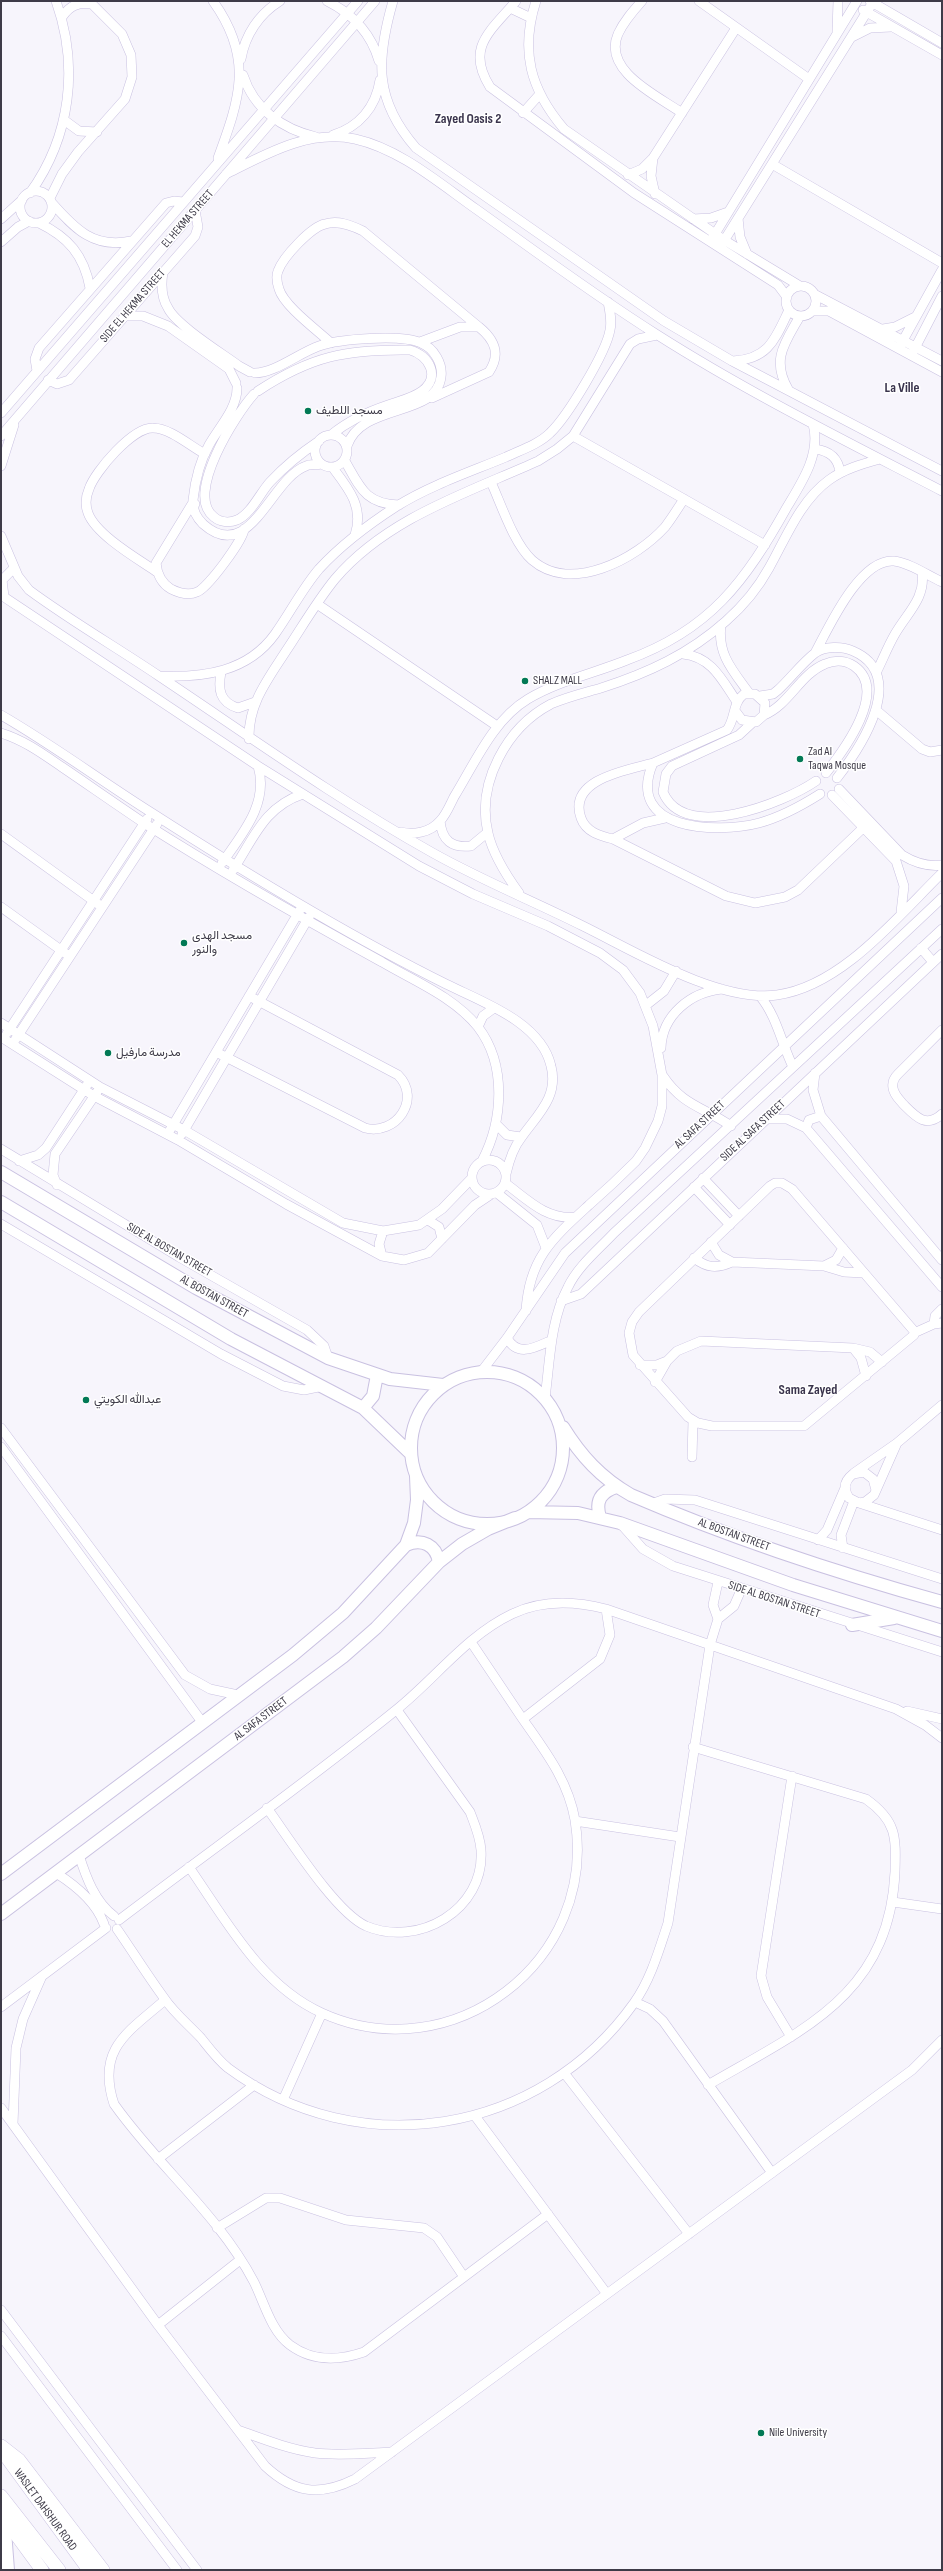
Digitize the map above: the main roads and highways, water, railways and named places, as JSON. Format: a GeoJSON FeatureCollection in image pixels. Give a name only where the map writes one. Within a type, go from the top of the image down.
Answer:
{"type":"FeatureCollection","features":[{"type":"Feature","properties":{"kind":"main road"},"geometry":{"type":"LineString","coordinates":[[1,2446],[19,2460],[103,2570]]}},
{"type":"Feature","properties":{"kind":"main road","name":"WASLET DAHSHUR ROAD"},"geometry":{"type":"LineString","coordinates":[[1,2450],[89,2570]]}},
{"type":"Feature","properties":{"kind":"main road","name":"WASLET DAHSHUR ROAD"},"geometry":{"type":"LineString","coordinates":[[1,2496],[60,2570]]}},
{"type":"Feature","properties":{"kind":"main road"},"geometry":{"type":"LineString","coordinates":[[2,2516],[42,2570]]}},
{"type":"Feature","properties":{"kind":"place","name":"مسجد اللطيف"},"geometry":{"type":"Point","coordinates":[308,411]}},
{"type":"Feature","properties":{"kind":"place","name":"SHALZ MALL"},"geometry":{"type":"Point","coordinates":[525,681]}},
{"type":"Feature","properties":{"kind":"place","name":"Zad Al Taqwa Mosque"},"geometry":{"type":"Point","coordinates":[800,759]}},
{"type":"Feature","properties":{"kind":"place","name":"مسجد الهدى والنور"},"geometry":{"type":"Point","coordinates":[184,943]}},
{"type":"Feature","properties":{"kind":"place","name":"مدرسة مارفيل"},"geometry":{"type":"Point","coordinates":[108,1053]}},
{"type":"Feature","properties":{"kind":"place","name":"عبدالله الكويتي"},"geometry":{"type":"Point","coordinates":[86,1400]}},
{"type":"Feature","properties":{"kind":"place","name":"Nile University"},"geometry":{"type":"Point","coordinates":[761,2433]}},
{"type":"Feature","properties":{"kind":"district","name":"Zayed Oasis 2"},"geometry":{"type":"Point","coordinates":[468,119]}},
{"type":"Feature","properties":{"kind":"district","name":"La Ville"},"geometry":{"type":"Point","coordinates":[902,388]}},
{"type":"Feature","properties":{"kind":"district","name":"Sama Zayed"},"geometry":{"type":"Point","coordinates":[808,1390]}}]}
